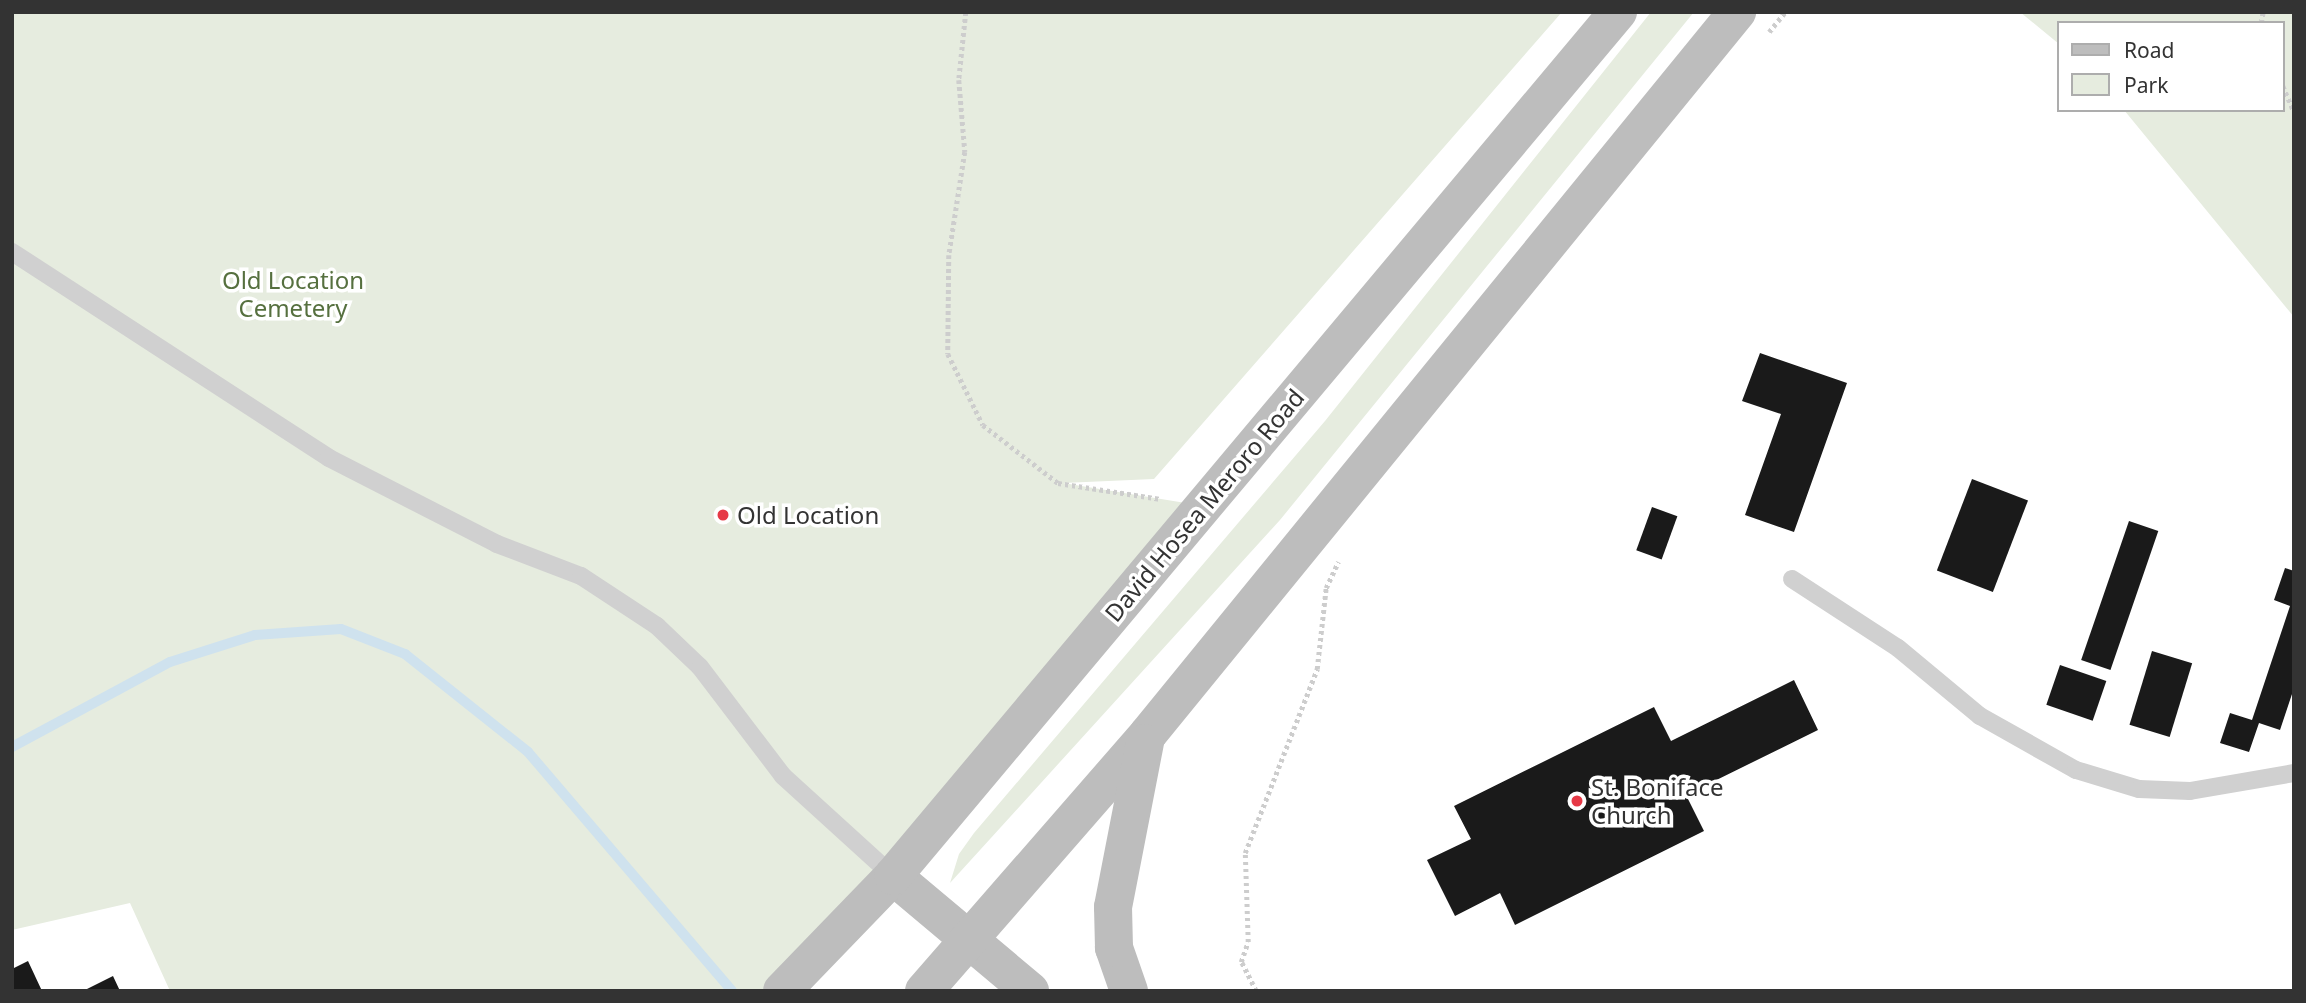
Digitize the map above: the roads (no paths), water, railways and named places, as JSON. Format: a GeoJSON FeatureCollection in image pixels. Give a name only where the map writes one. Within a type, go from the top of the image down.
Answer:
{"type":"FeatureCollection","features":[{"type":"Feature","properties":{"kind":"main road","name":"David Hosea Meroro Road"},"geometry":{"type":"LineString","coordinates":[[782,991],[893,876],[1618,12]]}},
{"type":"Feature","properties":{"kind":"main road"},"geometry":{"type":"LineString","coordinates":[[923,991],[1148,734],[1737,12]]}},
{"type":"Feature","properties":{"kind":"main road"},"geometry":{"type":"LineString","coordinates":[[1129,991],[1114,948],[1113,907],[1124,826],[1148,734]]}},
{"type":"Feature","properties":{"kind":"main road"},"geometry":{"type":"LineString","coordinates":[[893,876],[1030,991]]}},
{"type":"Feature","properties":{"kind":"lane"},"geometry":{"type":"LineString","coordinates":[[12,252],[329,458],[497,544],[581,576],[657,626],[700,667],[783,776],[893,876]]}},
{"type":"Feature","properties":{"kind":"lane"},"geometry":{"type":"LineString","coordinates":[[1792,579],[1898,648],[1980,716],[2076,770],[2139,789],[2190,791],[2294,774]]}},
{"type":"Feature","properties":{"kind":"waterway"},"geometry":{"type":"LineString","coordinates":[[12,747],[170,662],[255,635],[341,629],[405,654],[528,752],[732,991]]}},
{"type":"Feature","properties":{"kind":"place","name":"Old Location"},"geometry":{"type":"Point","coordinates":[723,515]}},
{"type":"Feature","properties":{"kind":"place","name":"St. Boniface Church"},"geometry":{"type":"Point","coordinates":[1577,801]}},
{"type":"Feature","properties":{"kind":"park label","name":"Old Location Cemetery"},"geometry":{"type":"Point","coordinates":[293,294]}}]}
